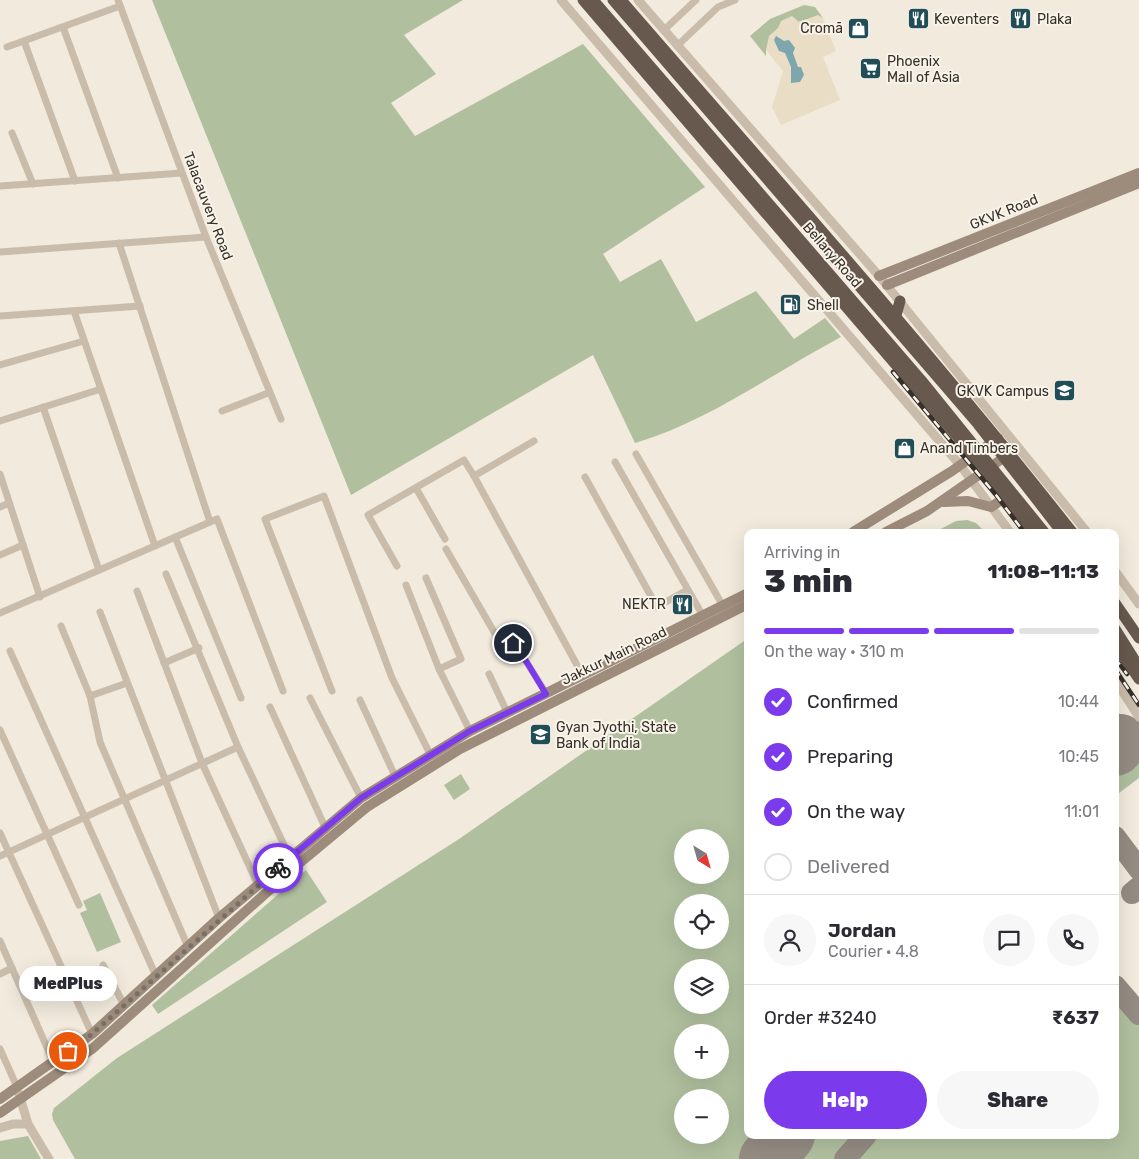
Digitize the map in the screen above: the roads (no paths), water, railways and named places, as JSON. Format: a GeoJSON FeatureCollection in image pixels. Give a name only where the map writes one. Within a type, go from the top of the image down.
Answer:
{"type":"FeatureCollection","features":[{"type":"Feature","properties":{"kind":"highway","name":"Bellary Road"},"geometry":{"type":"LineString","coordinates":[[583,0],[974,455],[1031,529]]}},
{"type":"Feature","properties":{"kind":"highway","name":"Bellary Road"},"geometry":{"type":"LineString","coordinates":[[593,0],[921,380],[1042,529]]}},
{"type":"Feature","properties":{"kind":"highway","name":"Bellary Road"},"geometry":{"type":"LineString","coordinates":[[613,0],[978,424],[1060,529]]}},
{"type":"Feature","properties":{"kind":"highway","name":"Bellary Road"},"geometry":{"type":"LineString","coordinates":[[621,0],[896,319],[1002,435],[1070,529]]}},
{"type":"Feature","properties":{"kind":"highway"},"geometry":{"type":"LineString","coordinates":[[896,319],[900,301]]}},
{"type":"Feature","properties":{"kind":"highway"},"geometry":{"type":"LineString","coordinates":[[1119,598],[1139,626]]}},
{"type":"Feature","properties":{"kind":"highway"},"geometry":{"type":"LineString","coordinates":[[1119,609],[1139,638]]}},
{"type":"Feature","properties":{"kind":"highway"},"geometry":{"type":"LineString","coordinates":[[1119,635],[1139,667]]}},
{"type":"Feature","properties":{"kind":"highway"},"geometry":{"type":"LineString","coordinates":[[1119,650],[1139,679]]}},
{"type":"Feature","properties":{"kind":"main road","name":"GKVK Road"},"geometry":{"type":"LineString","coordinates":[[879,276],[1139,173]]}},
{"type":"Feature","properties":{"kind":"main road","name":"GKVK Road"},"geometry":{"type":"LineString","coordinates":[[887,285],[1139,183]]}},
{"type":"Feature","properties":{"kind":"main road"},"geometry":{"type":"LineString","coordinates":[[858,529],[960,465],[1002,435]]}},
{"type":"Feature","properties":{"kind":"main road"},"geometry":{"type":"LineString","coordinates":[[892,529],[941,502],[1014,450]]}},
{"type":"Feature","properties":{"kind":"main road"},"geometry":{"type":"LineString","coordinates":[[941,502],[968,501],[991,507],[1006,497]]}},
{"type":"Feature","properties":{"kind":"main road","name":"Jakkur Main Road"},"geometry":{"type":"LineString","coordinates":[[0,1099],[92,1034],[258,885],[375,802],[522,711],[546,694],[744,595]]}},
{"type":"Feature","properties":{"kind":"main road","name":"Jakkur Main Road"},"geometry":{"type":"LineString","coordinates":[[0,1112],[92,1049],[293,862],[325,827],[361,798],[430,754],[507,712],[522,711],[744,606]]}},
{"type":"Feature","properties":{"kind":"street"},"geometry":{"type":"LineString","coordinates":[[561,0],[960,465],[1008,529]]}},
{"type":"Feature","properties":{"kind":"street"},"geometry":{"type":"LineString","coordinates":[[638,0],[887,285],[1002,435]]}},
{"type":"Feature","properties":{"kind":"street"},"geometry":{"type":"LineString","coordinates":[[664,30],[696,0]]}},
{"type":"Feature","properties":{"kind":"street"},"geometry":{"type":"LineString","coordinates":[[678,45],[718,7],[735,0]]}},
{"type":"Feature","properties":{"kind":"street"},"geometry":{"type":"LineString","coordinates":[[7,47],[63,27],[119,3]]}},
{"type":"Feature","properties":{"kind":"street","name":"Talacauvery Road"},"geometry":{"type":"LineString","coordinates":[[119,3],[206,237],[268,393],[281,419]]}},
{"type":"Feature","properties":{"kind":"street"},"geometry":{"type":"LineString","coordinates":[[63,27],[118,178]]}},
{"type":"Feature","properties":{"kind":"street"},"geometry":{"type":"LineString","coordinates":[[24,41],[75,180]]}},
{"type":"Feature","properties":{"kind":"street"},"geometry":{"type":"LineString","coordinates":[[12,133],[33,184]]}},
{"type":"Feature","properties":{"kind":"street"},"geometry":{"type":"LineString","coordinates":[[0,186],[182,173]]}},
{"type":"Feature","properties":{"kind":"street"},"geometry":{"type":"LineString","coordinates":[[0,252],[206,237]]}},
{"type":"Feature","properties":{"kind":"street"},"geometry":{"type":"LineString","coordinates":[[119,243],[210,522]]}},
{"type":"Feature","properties":{"kind":"street"},"geometry":{"type":"LineString","coordinates":[[0,316],[140,306]]}},
{"type":"Feature","properties":{"kind":"street"},"geometry":{"type":"LineString","coordinates":[[74,311],[155,546]]}},
{"type":"Feature","properties":{"kind":"street"},"geometry":{"type":"LineString","coordinates":[[0,365],[84,341]]}},
{"type":"Feature","properties":{"kind":"street"},"geometry":{"type":"LineString","coordinates":[[0,421],[101,389]]}},
{"type":"Feature","properties":{"kind":"street"},"geometry":{"type":"LineString","coordinates":[[222,411],[268,393]]}},
{"type":"Feature","properties":{"kind":"street"},"geometry":{"type":"LineString","coordinates":[[43,407],[100,570]]}},
{"type":"Feature","properties":{"kind":"street"},"geometry":{"type":"LineString","coordinates":[[474,476],[534,441]]}},
{"type":"Feature","properties":{"kind":"street"},"geometry":{"type":"LineString","coordinates":[[1014,450],[1084,529]]}},
{"type":"Feature","properties":{"kind":"street"},"geometry":{"type":"LineString","coordinates":[[636,454],[723,606]]}},
{"type":"Feature","properties":{"kind":"street"},"geometry":{"type":"LineString","coordinates":[[397,566],[368,515],[464,460],[583,676]]}},
{"type":"Feature","properties":{"kind":"street"},"geometry":{"type":"LineString","coordinates":[[615,462],[703,616]]}},
{"type":"Feature","properties":{"kind":"street"},"geometry":{"type":"LineString","coordinates":[[0,474],[40,596]]}},
{"type":"Feature","properties":{"kind":"street"},"geometry":{"type":"LineString","coordinates":[[585,477],[657,607],[687,590]]}},
{"type":"Feature","properties":{"kind":"street"},"geometry":{"type":"LineString","coordinates":[[416,488],[445,539]]}},
{"type":"Feature","properties":{"kind":"street"},"geometry":{"type":"LineString","coordinates":[[332,691],[265,519],[324,496],[392,678],[430,754]]}},
{"type":"Feature","properties":{"kind":"street"},"geometry":{"type":"LineString","coordinates":[[0,507],[9,503]]}},
{"type":"Feature","properties":{"kind":"street"},"geometry":{"type":"LineString","coordinates":[[0,613],[217,519],[283,690]]}},
{"type":"Feature","properties":{"kind":"street"},"geometry":{"type":"LineString","coordinates":[[176,537],[241,698]]}},
{"type":"Feature","properties":{"kind":"street"},"geometry":{"type":"LineString","coordinates":[[0,555],[23,545]]}},
{"type":"Feature","properties":{"kind":"street"},"geometry":{"type":"LineString","coordinates":[[446,549],[501,644],[516,644],[546,694]]}},
{"type":"Feature","properties":{"kind":"street"},"geometry":{"type":"LineString","coordinates":[[166,574],[238,746],[293,862]]}},
{"type":"Feature","properties":{"kind":"street"},"geometry":{"type":"LineString","coordinates":[[1119,576],[1139,604]]}},
{"type":"Feature","properties":{"kind":"street"},"geometry":{"type":"LineString","coordinates":[[426,578],[461,658],[439,669]]}},
{"type":"Feature","properties":{"kind":"street"},"geometry":{"type":"LineString","coordinates":[[406,585],[439,669],[470,731]]}},
{"type":"Feature","properties":{"kind":"street"},"geometry":{"type":"LineString","coordinates":[[137,591],[202,763],[258,885]]}},
{"type":"Feature","properties":{"kind":"street"},"geometry":{"type":"LineString","coordinates":[[100,612],[164,781],[219,918]]}},
{"type":"Feature","properties":{"kind":"street"},"geometry":{"type":"LineString","coordinates":[[61,626],[90,696],[100,742],[188,947]]}},
{"type":"Feature","properties":{"kind":"street"},"geometry":{"type":"LineString","coordinates":[[164,663],[198,648]]}},
{"type":"Feature","properties":{"kind":"street"},"geometry":{"type":"LineString","coordinates":[[10,651],[156,976]]}},
{"type":"Feature","properties":{"kind":"street"},"geometry":{"type":"LineString","coordinates":[[489,674],[507,712]]}},
{"type":"Feature","properties":{"kind":"street"},"geometry":{"type":"LineString","coordinates":[[90,696],[127,683]]}},
{"type":"Feature","properties":{"kind":"street"},"geometry":{"type":"LineString","coordinates":[[1119,686],[1139,717]]}},
{"type":"Feature","properties":{"kind":"street"},"geometry":{"type":"LineString","coordinates":[[310,698],[361,798]]}},
{"type":"Feature","properties":{"kind":"street"},"geometry":{"type":"LineString","coordinates":[[360,700],[395,776]]}},
{"type":"Feature","properties":{"kind":"street"},"geometry":{"type":"LineString","coordinates":[[270,707],[325,827]]}},
{"type":"Feature","properties":{"kind":"street"},"geometry":{"type":"LineString","coordinates":[[0,730],[79,905]]}},
{"type":"Feature","properties":{"kind":"street"},"geometry":{"type":"LineString","coordinates":[[0,856],[238,746]]}},
{"type":"Feature","properties":{"kind":"street"},"geometry":{"type":"LineString","coordinates":[[0,833],[92,1034]]}},
{"type":"Feature","properties":{"kind":"street"},"geometry":{"type":"LineString","coordinates":[[0,941],[53,1061]]}},
{"type":"Feature","properties":{"kind":"street"},"geometry":{"type":"LineString","coordinates":[[103,965],[124,1005]]}},
{"type":"Feature","properties":{"kind":"street"},"geometry":{"type":"LineString","coordinates":[[0,974],[12,968]]}},
{"type":"Feature","properties":{"kind":"street"},"geometry":{"type":"LineString","coordinates":[[0,1049],[17,1087],[28,1124],[49,1159]]}},
{"type":"Feature","properties":{"kind":"street"},"geometry":{"type":"LineString","coordinates":[[0,1128],[13,1124],[28,1124]]}},
{"type":"Feature","properties":{"kind":"water"},"geometry":{"type":"Polygon","coordinates":[[[776,36],[784,41],[789,40],[795,48],[793,53],[798,67],[801,67],[804,75],[800,82],[791,83],[791,67],[785,53],[779,51],[774,40],[776,36]]]}},
{"type":"Feature","properties":{"kind":"railway"},"geometry":{"type":"LineString","coordinates":[[893,372],[996,495],[1022,529]]}},
{"type":"Feature","properties":{"kind":"railway"},"geometry":{"type":"LineString","coordinates":[[1119,663],[1127,674]]}},
{"type":"Feature","properties":{"kind":"railway"},"geometry":{"type":"LineString","coordinates":[[1119,675],[1139,705]]}},
{"type":"Feature","properties":{"kind":"place","name":"Keventers"},"geometry":{"type":"Point","coordinates":[918,19]}},
{"type":"Feature","properties":{"kind":"place","name":"Plaka"},"geometry":{"type":"Point","coordinates":[1021,19]}},
{"type":"Feature","properties":{"kind":"place","name":"Cromā"},"geometry":{"type":"Point","coordinates":[859,28]}},
{"type":"Feature","properties":{"kind":"place","name":"Phoenix Mall of Asia"},"geometry":{"type":"Point","coordinates":[871,69]}},
{"type":"Feature","properties":{"kind":"place","name":"Shell"},"geometry":{"type":"Point","coordinates":[791,305]}},
{"type":"Feature","properties":{"kind":"place","name":"GKVK Campus"},"geometry":{"type":"Point","coordinates":[1065,391]}},
{"type":"Feature","properties":{"kind":"place","name":"Anand Timbers"},"geometry":{"type":"Point","coordinates":[904,448]}},
{"type":"Feature","properties":{"kind":"place","name":"NEKTR"},"geometry":{"type":"Point","coordinates":[682,604]}},
{"type":"Feature","properties":{"kind":"place","name":"Gyan Jyothi, State Bank of India"},"geometry":{"type":"Point","coordinates":[540,735]}},
{"type":"Feature","properties":{"kind":"place","name":"MedPlus"},"geometry":{"type":"Point","coordinates":[68,1051]}}]}
